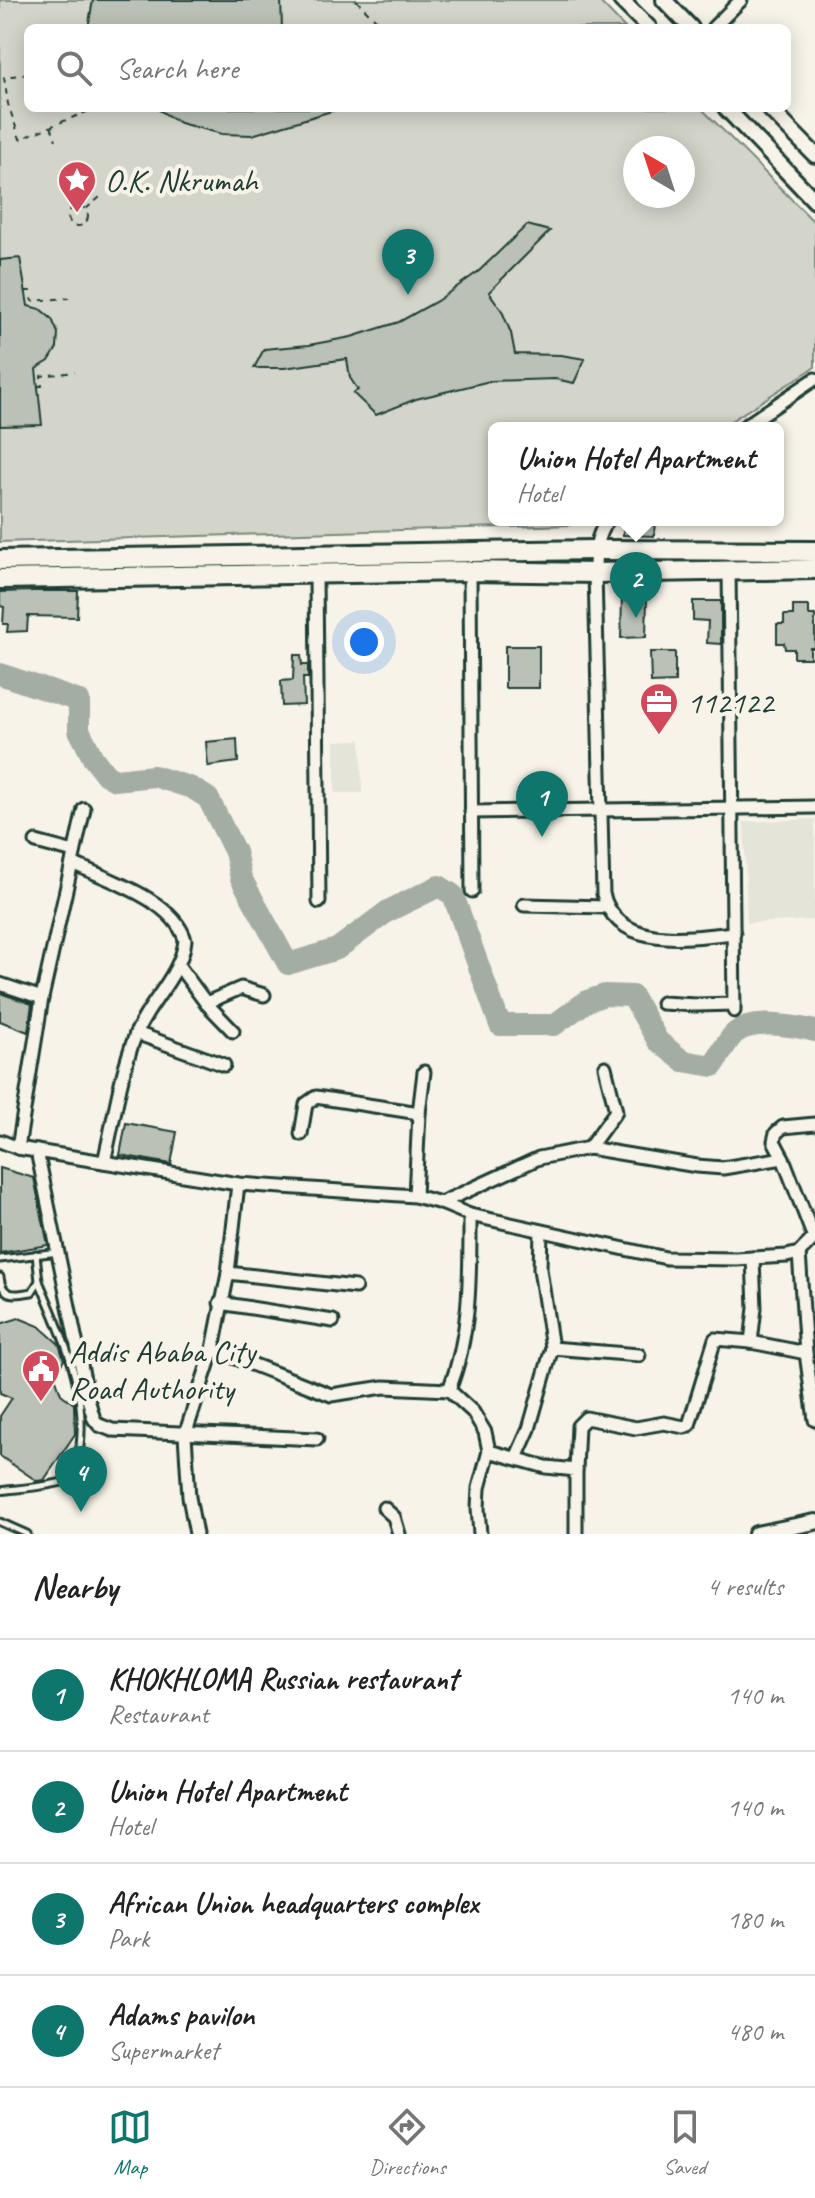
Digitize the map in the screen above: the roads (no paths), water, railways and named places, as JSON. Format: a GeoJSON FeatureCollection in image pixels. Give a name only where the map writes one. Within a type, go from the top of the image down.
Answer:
{"type":"FeatureCollection","features":[{"type":"Feature","properties":{"kind":"main road"},"geometry":{"type":"LineString","coordinates":[[0,579],[327,567],[595,550],[815,551]]}},
{"type":"Feature","properties":{"kind":"main road"},"geometry":{"type":"LineString","coordinates":[[0,560],[595,573],[815,569]]}},
{"type":"Feature","properties":{"kind":"street"},"geometry":{"type":"LineString","coordinates":[[621,0],[645,24]]}},
{"type":"Feature","properties":{"kind":"street"},"geometry":{"type":"LineString","coordinates":[[664,0],[687,24]]}},
{"type":"Feature","properties":{"kind":"street"},"geometry":{"type":"LineString","coordinates":[[717,24],[741,0]]}},
{"type":"Feature","properties":{"kind":"street"},"geometry":{"type":"LineString","coordinates":[[730,112],[815,201]]}},
{"type":"Feature","properties":{"kind":"street"},"geometry":{"type":"LineString","coordinates":[[773,112],[815,155]]}},
{"type":"Feature","properties":{"kind":"street"},"geometry":{"type":"LineString","coordinates":[[751,422],[815,379]]}},
{"type":"Feature","properties":{"kind":"street"},"geometry":{"type":"LineString","coordinates":[[604,526],[595,550],[595,573],[603,894],[606,907],[619,922],[645,936],[734,933]]}},
{"type":"Feature","properties":{"kind":"street"},"geometry":{"type":"LineString","coordinates":[[319,902],[327,567]]}},
{"type":"Feature","properties":{"kind":"street"},"geometry":{"type":"LineString","coordinates":[[662,1003],[734,1007],[729,569]]}},
{"type":"Feature","properties":{"kind":"street"},"geometry":{"type":"LineString","coordinates":[[470,571],[472,891]]}},
{"type":"Feature","properties":{"kind":"street"},"geometry":{"type":"LineString","coordinates":[[471,812],[815,807]]}},
{"type":"Feature","properties":{"kind":"street"},"geometry":{"type":"LineString","coordinates":[[18,1148],[42,998],[84,809]]}},
{"type":"Feature","properties":{"kind":"street"},"geometry":{"type":"LineString","coordinates":[[36,842],[73,858],[155,903],[182,930],[185,940],[178,965],[155,997],[136,1033],[104,1162]]}},
{"type":"Feature","properties":{"kind":"street"},"geometry":{"type":"LineString","coordinates":[[524,905],[606,907]]}},
{"type":"Feature","properties":{"kind":"street"},"geometry":{"type":"LineString","coordinates":[[178,965],[206,1003],[233,1031]]}},
{"type":"Feature","properties":{"kind":"street"},"geometry":{"type":"LineString","coordinates":[[0,984],[42,998]]}},
{"type":"Feature","properties":{"kind":"street"},"geometry":{"type":"LineString","coordinates":[[206,1003],[241,988],[264,995]]}},
{"type":"Feature","properties":{"kind":"street"},"geometry":{"type":"LineString","coordinates":[[136,1033],[224,1065]]}},
{"type":"Feature","properties":{"kind":"street"},"geometry":{"type":"LineString","coordinates":[[589,1148],[616,1111],[605,1067]]}},
{"type":"Feature","properties":{"kind":"street"},"geometry":{"type":"LineString","coordinates":[[415,1196],[424,1072]]}},
{"type":"Feature","properties":{"kind":"street"},"geometry":{"type":"LineString","coordinates":[[301,1134],[306,1104],[316,1097],[419,1113]]}},
{"type":"Feature","properties":{"kind":"street"},"geometry":{"type":"LineString","coordinates":[[0,1141],[18,1148],[238,1184],[415,1196],[470,1215],[666,1258],[753,1258],[799,1253],[814,1238],[774,1141],[776,1133],[783,1127],[815,1124]]}},
{"type":"Feature","properties":{"kind":"street"},"geometry":{"type":"LineString","coordinates":[[441,1203],[539,1158],[589,1148],[723,1168],[783,1158]]}},
{"type":"Feature","properties":{"kind":"street"},"geometry":{"type":"LineString","coordinates":[[37,1151],[88,1399],[99,1425],[112,1430],[185,1435],[317,1439]]}},
{"type":"Feature","properties":{"kind":"street"},"geometry":{"type":"LineString","coordinates":[[196,1534],[189,1497],[185,1435],[213,1349],[228,1273],[238,1184]]}},
{"type":"Feature","properties":{"kind":"street"},"geometry":{"type":"LineString","coordinates":[[449,1390],[463,1344],[470,1295],[470,1215]]}},
{"type":"Feature","properties":{"kind":"street"},"geometry":{"type":"LineString","coordinates":[[516,1458],[529,1429],[552,1348],[540,1269],[541,1231]]}},
{"type":"Feature","properties":{"kind":"street"},"geometry":{"type":"LineString","coordinates":[[799,1253],[806,1353],[815,1420]]}},
{"type":"Feature","properties":{"kind":"street"},"geometry":{"type":"LineString","coordinates":[[751,1342],[755,1308],[753,1258]]}},
{"type":"Feature","properties":{"kind":"street"},"geometry":{"type":"LineString","coordinates":[[228,1273],[355,1287]]}},
{"type":"Feature","properties":{"kind":"street"},"geometry":{"type":"LineString","coordinates":[[220,1303],[333,1321]]}},
{"type":"Feature","properties":{"kind":"street"},"geometry":{"type":"LineString","coordinates":[[576,1534],[576,1470],[578,1426],[581,1421],[586,1418],[636,1428],[664,1423],[689,1425],[712,1343],[720,1338],[806,1353]]}},
{"type":"Feature","properties":{"kind":"street"},"geometry":{"type":"LineString","coordinates":[[552,1348],[639,1355]]}},
{"type":"Feature","properties":{"kind":"street"},"geometry":{"type":"LineString","coordinates":[[213,1349],[331,1395],[384,1387],[449,1390],[480,1421],[489,1451],[479,1488],[480,1534]]}},
{"type":"Feature","properties":{"kind":"street"},"geometry":{"type":"LineString","coordinates":[[489,1451],[546,1467],[576,1470]]}},
{"type":"Feature","properties":{"kind":"street"},"geometry":{"type":"LineString","coordinates":[[384,1508],[394,1517],[399,1534]]}},
{"type":"Feature","properties":{"kind":"street"},"geometry":{"type":"LineString","coordinates":[[756,1534],[815,1522]]}},
{"type":"Feature","properties":{"kind":"lane"},"geometry":{"type":"LineString","coordinates":[[0,1259],[60,1252]]}},
{"type":"Feature","properties":{"kind":"lane"},"geometry":{"type":"LineString","coordinates":[[0,1491],[66,1481],[74,1472],[79,1458],[82,1408],[70,1353],[39,1281],[36,1254]]}},
{"type":"Feature","properties":{"kind":"lane"},"geometry":{"type":"LineString","coordinates":[[0,1277],[1,1287],[13,1295],[32,1292],[39,1281]]}},
{"type":"Feature","properties":{"kind":"lane"},"geometry":{"type":"LineString","coordinates":[[0,1522],[27,1534]]}},
{"type":"Feature","properties":{"kind":"waterway"},"geometry":{"type":"LineString","coordinates":[[0,674],[79,701],[79,730],[93,758],[106,775],[115,780],[154,776],[192,788],[208,798],[235,852],[241,878],[288,964],[337,949],[388,911],[439,886],[453,895],[500,1025],[554,1025],[587,1001],[605,995],[632,996],[658,1041],[683,1061],[713,1066],[734,1034],[742,1029],[773,1025],[815,1031]]}},
{"type":"Feature","properties":{"kind":"place","name":"O.K. Nkrumah"},"geometry":{"type":"Point","coordinates":[77,214]}},
{"type":"Feature","properties":{"kind":"place","name":"African Union headquarters complex"},"geometry":{"type":"Point","coordinates":[408,295]}},
{"type":"Feature","properties":{"kind":"place","name":"Union Hotel Apartment"},"geometry":{"type":"Point","coordinates":[636,618]}},
{"type":"Feature","properties":{"kind":"place","name":"112122"},"geometry":{"type":"Point","coordinates":[659,736]}},
{"type":"Feature","properties":{"kind":"place","name":"KHOKHLOMA Russian restaurant"},"geometry":{"type":"Point","coordinates":[542,837]}},
{"type":"Feature","properties":{"kind":"place","name":"Addis Ababa City Road Authority"},"geometry":{"type":"Point","coordinates":[41,1403]}},
{"type":"Feature","properties":{"kind":"place","name":"Adams pavilon"},"geometry":{"type":"Point","coordinates":[81,1512]}}]}
